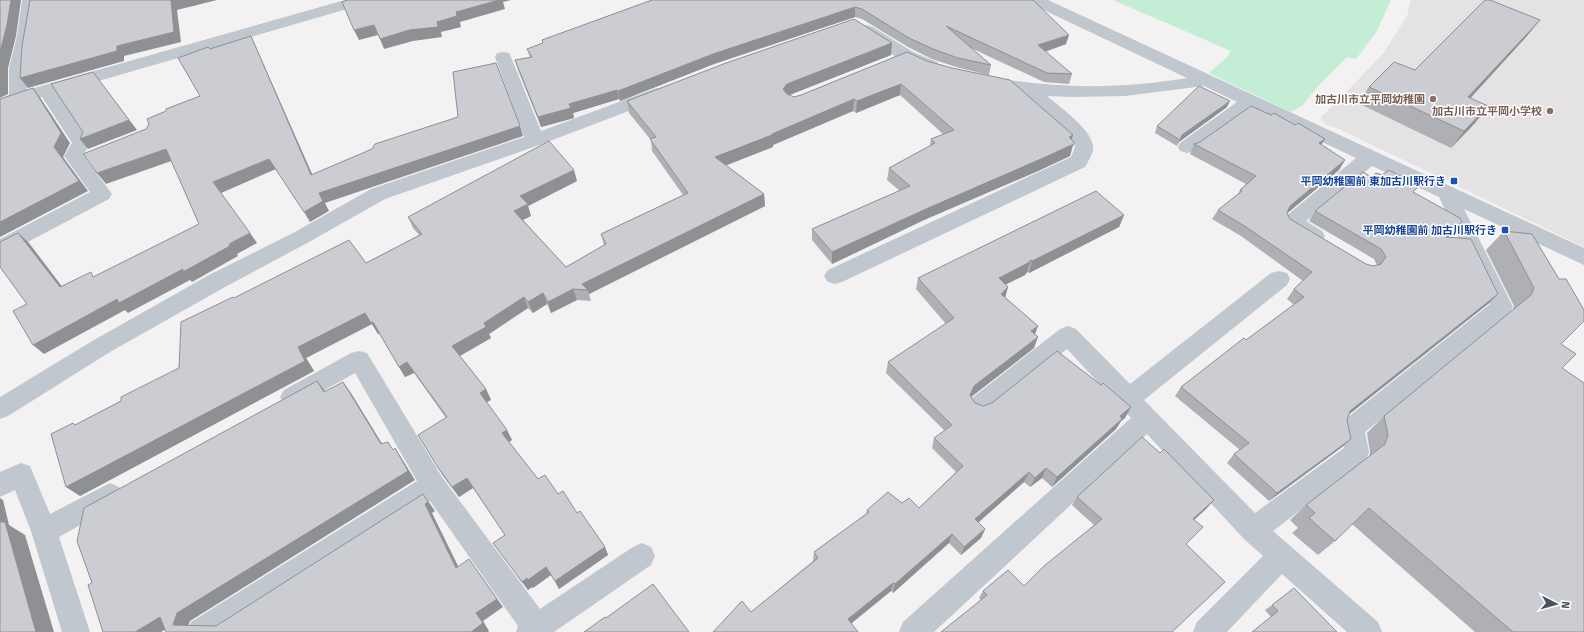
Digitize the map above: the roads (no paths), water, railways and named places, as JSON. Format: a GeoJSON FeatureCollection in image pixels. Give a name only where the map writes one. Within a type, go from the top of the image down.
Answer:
{"type":"FeatureCollection","features":[{"type":"Feature","properties":{"kind":"street"},"geometry":{"type":"LineString","coordinates":[[18,98],[18,68],[25,36],[30,0]]}},
{"type":"Feature","properties":{"kind":"street"},"geometry":{"type":"LineString","coordinates":[[1035,0],[1584,257]]}},
{"type":"Feature","properties":{"kind":"street"},"geometry":{"type":"LineString","coordinates":[[0,105],[18,98],[354,1]]}},
{"type":"Feature","properties":{"kind":"street"},"geometry":{"type":"LineString","coordinates":[[852,24],[855,23],[907,56],[944,71]]}},
{"type":"Feature","properties":{"kind":"street"},"geometry":{"type":"LineString","coordinates":[[886,64],[907,56]]}},
{"type":"Feature","properties":{"kind":"street"},"geometry":{"type":"LineString","coordinates":[[503,57],[535,140]]}},
{"type":"Feature","properties":{"kind":"street"},"geometry":{"type":"LineString","coordinates":[[975,79],[1010,87],[1090,93],[1163,88],[1206,80]]}},
{"type":"Feature","properties":{"kind":"street"},"geometry":{"type":"LineString","coordinates":[[0,409],[102,346],[217,281],[302,237],[378,194],[535,140],[672,88]]}},
{"type":"Feature","properties":{"kind":"street"},"geometry":{"type":"LineString","coordinates":[[835,276],[946,215],[1078,162],[1083,154],[1084,142],[1075,131],[1028,89]]}},
{"type":"Feature","properties":{"kind":"street"},"geometry":{"type":"LineString","coordinates":[[0,248],[102,194],[84,159],[73,156],[81,143],[46,90]]}},
{"type":"Feature","properties":{"kind":"street"},"geometry":{"type":"LineString","coordinates":[[1187,147],[1250,100]]}},
{"type":"Feature","properties":{"kind":"street"},"geometry":{"type":"LineString","coordinates":[[1332,246],[1292,222],[1370,156]]}},
{"type":"Feature","properties":{"kind":"street"},"geometry":{"type":"LineString","coordinates":[[1253,530],[1357,452],[1352,428],[1502,307],[1446,192]]}},
{"type":"Feature","properties":{"kind":"street"},"geometry":{"type":"LineString","coordinates":[[1128,399],[1279,279]]}},
{"type":"Feature","properties":{"kind":"street"},"geometry":{"type":"LineString","coordinates":[[980,405],[1068,335],[1253,530],[1368,632]]}},
{"type":"Feature","properties":{"kind":"street"},"geometry":{"type":"LineString","coordinates":[[275,406],[359,360],[433,485],[533,630],[642,556]]}},
{"type":"Feature","properties":{"kind":"street"},"geometry":{"type":"LineString","coordinates":[[913,632],[1147,419]]}},
{"type":"Feature","properties":{"kind":"street"},"geometry":{"type":"LineString","coordinates":[[0,486],[21,474],[44,531],[76,632]]}},
{"type":"Feature","properties":{"kind":"street"},"geometry":{"type":"LineString","coordinates":[[44,531],[128,485]]}},
{"type":"Feature","properties":{"kind":"street"},"geometry":{"type":"LineString","coordinates":[[201,632],[433,485]]}},
{"type":"Feature","properties":{"kind":"street"},"geometry":{"type":"LineString","coordinates":[[1207,632],[1282,556]]}},
{"type":"Feature","properties":{"kind":"place","name":"加古川市立平岡幼稚園"},"geometry":{"type":"Point","coordinates":[1433,99]}},
{"type":"Feature","properties":{"kind":"place","name":"加古川市立平岡小学校"},"geometry":{"type":"Point","coordinates":[1550,111]}},
{"type":"Feature","properties":{"kind":"place","name":"平岡幼稚園前 東加古川駅行き"},"geometry":{"type":"Point","coordinates":[1454,181]}},
{"type":"Feature","properties":{"kind":"place","name":"平岡幼稚園前 加古川駅行き"},"geometry":{"type":"Point","coordinates":[1505,230]}}]}
